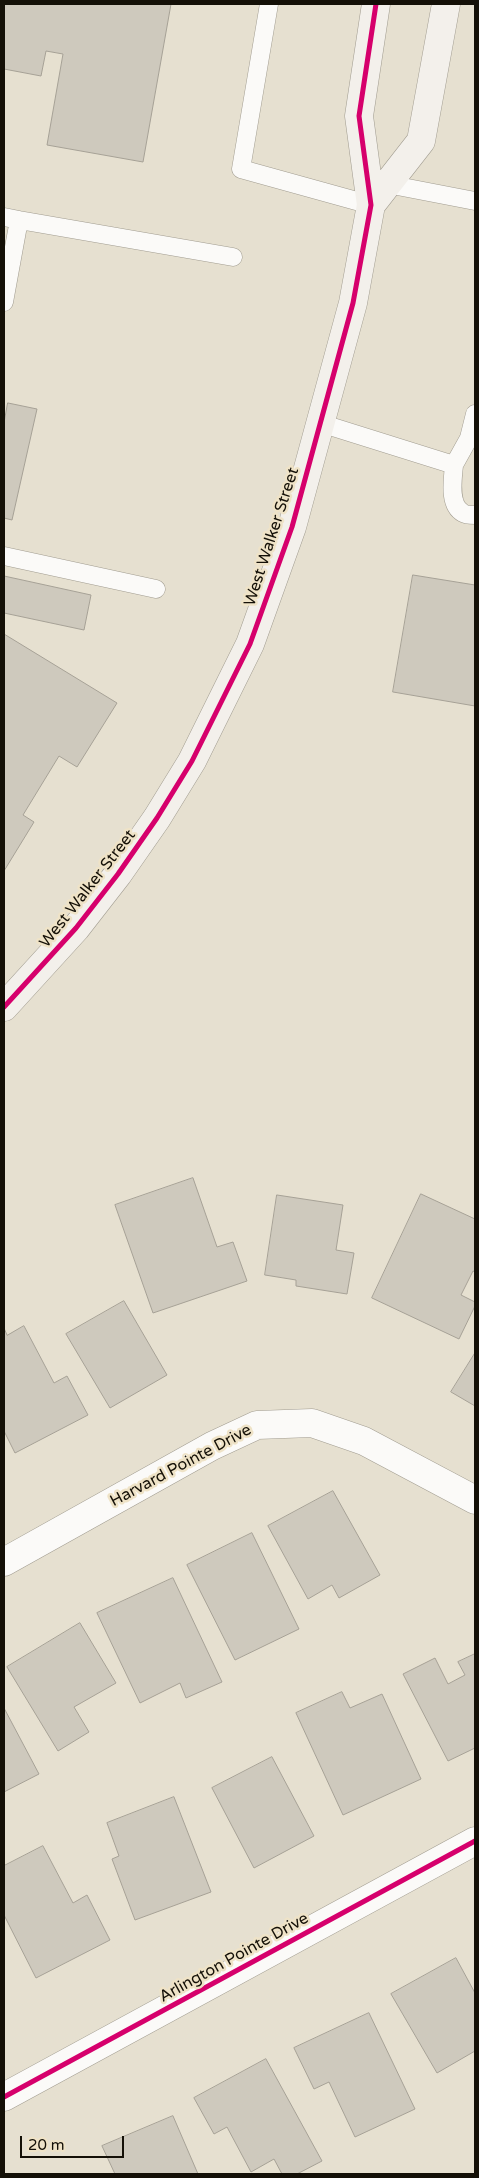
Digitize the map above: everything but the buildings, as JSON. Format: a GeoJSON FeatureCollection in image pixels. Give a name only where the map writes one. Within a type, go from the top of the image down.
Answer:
{"type":"FeatureCollection","features":[{"type":"Feature","properties":{"kind":"street","name":"West Walker Street"},"geometry":{"type":"LineString","coordinates":[[376,4],[359,116],[379,194]]}},
{"type":"Feature","properties":{"kind":"street","name":"West Walker Street"},"geometry":{"type":"LineString","coordinates":[[4,1007],[76,928],[118,874],[157,818],[192,762],[250,644],[292,527],[353,303],[379,194],[421,141],[446,4]]}},
{"type":"Feature","properties":{"kind":"street","name":"Harvard Pointe Drive"},"geometry":{"type":"LineString","coordinates":[[4,1562],[212,1446],[257,1426],[312,1423],[364,1441],[475,1500]]}},
{"type":"Feature","properties":{"kind":"street","name":"Arlington Pointe Drive"},"geometry":{"type":"LineString","coordinates":[[4,2097],[475,1841]]}},
{"type":"Feature","properties":{"kind":"lane"},"geometry":{"type":"LineString","coordinates":[[269,4],[241,169],[379,194],[475,201]]}},
{"type":"Feature","properties":{"kind":"lane"},"geometry":{"type":"LineString","coordinates":[[4,302],[12,219],[233,256]]}},
{"type":"Feature","properties":{"kind":"lane"},"geometry":{"type":"LineString","coordinates":[[475,414],[473,433],[454,464],[452,492],[456,506],[463,513],[475,515]]}},
{"type":"Feature","properties":{"kind":"lane"},"geometry":{"type":"LineString","coordinates":[[320,423],[454,464]]}},
{"type":"Feature","properties":{"kind":"lane"},"geometry":{"type":"LineString","coordinates":[[4,556],[156,589]]}},
{"type":"Feature","properties":{"kind":"cycle path"},"geometry":{"type":"LineString","coordinates":[[4,1007],[76,928],[118,874],[157,818],[192,761],[250,644],[292,527],[353,303],[371,205],[359,116],[376,4]]}},
{"type":"Feature","properties":{"kind":"cycle path"},"geometry":{"type":"LineString","coordinates":[[4,2097],[475,1841]]}}]}
